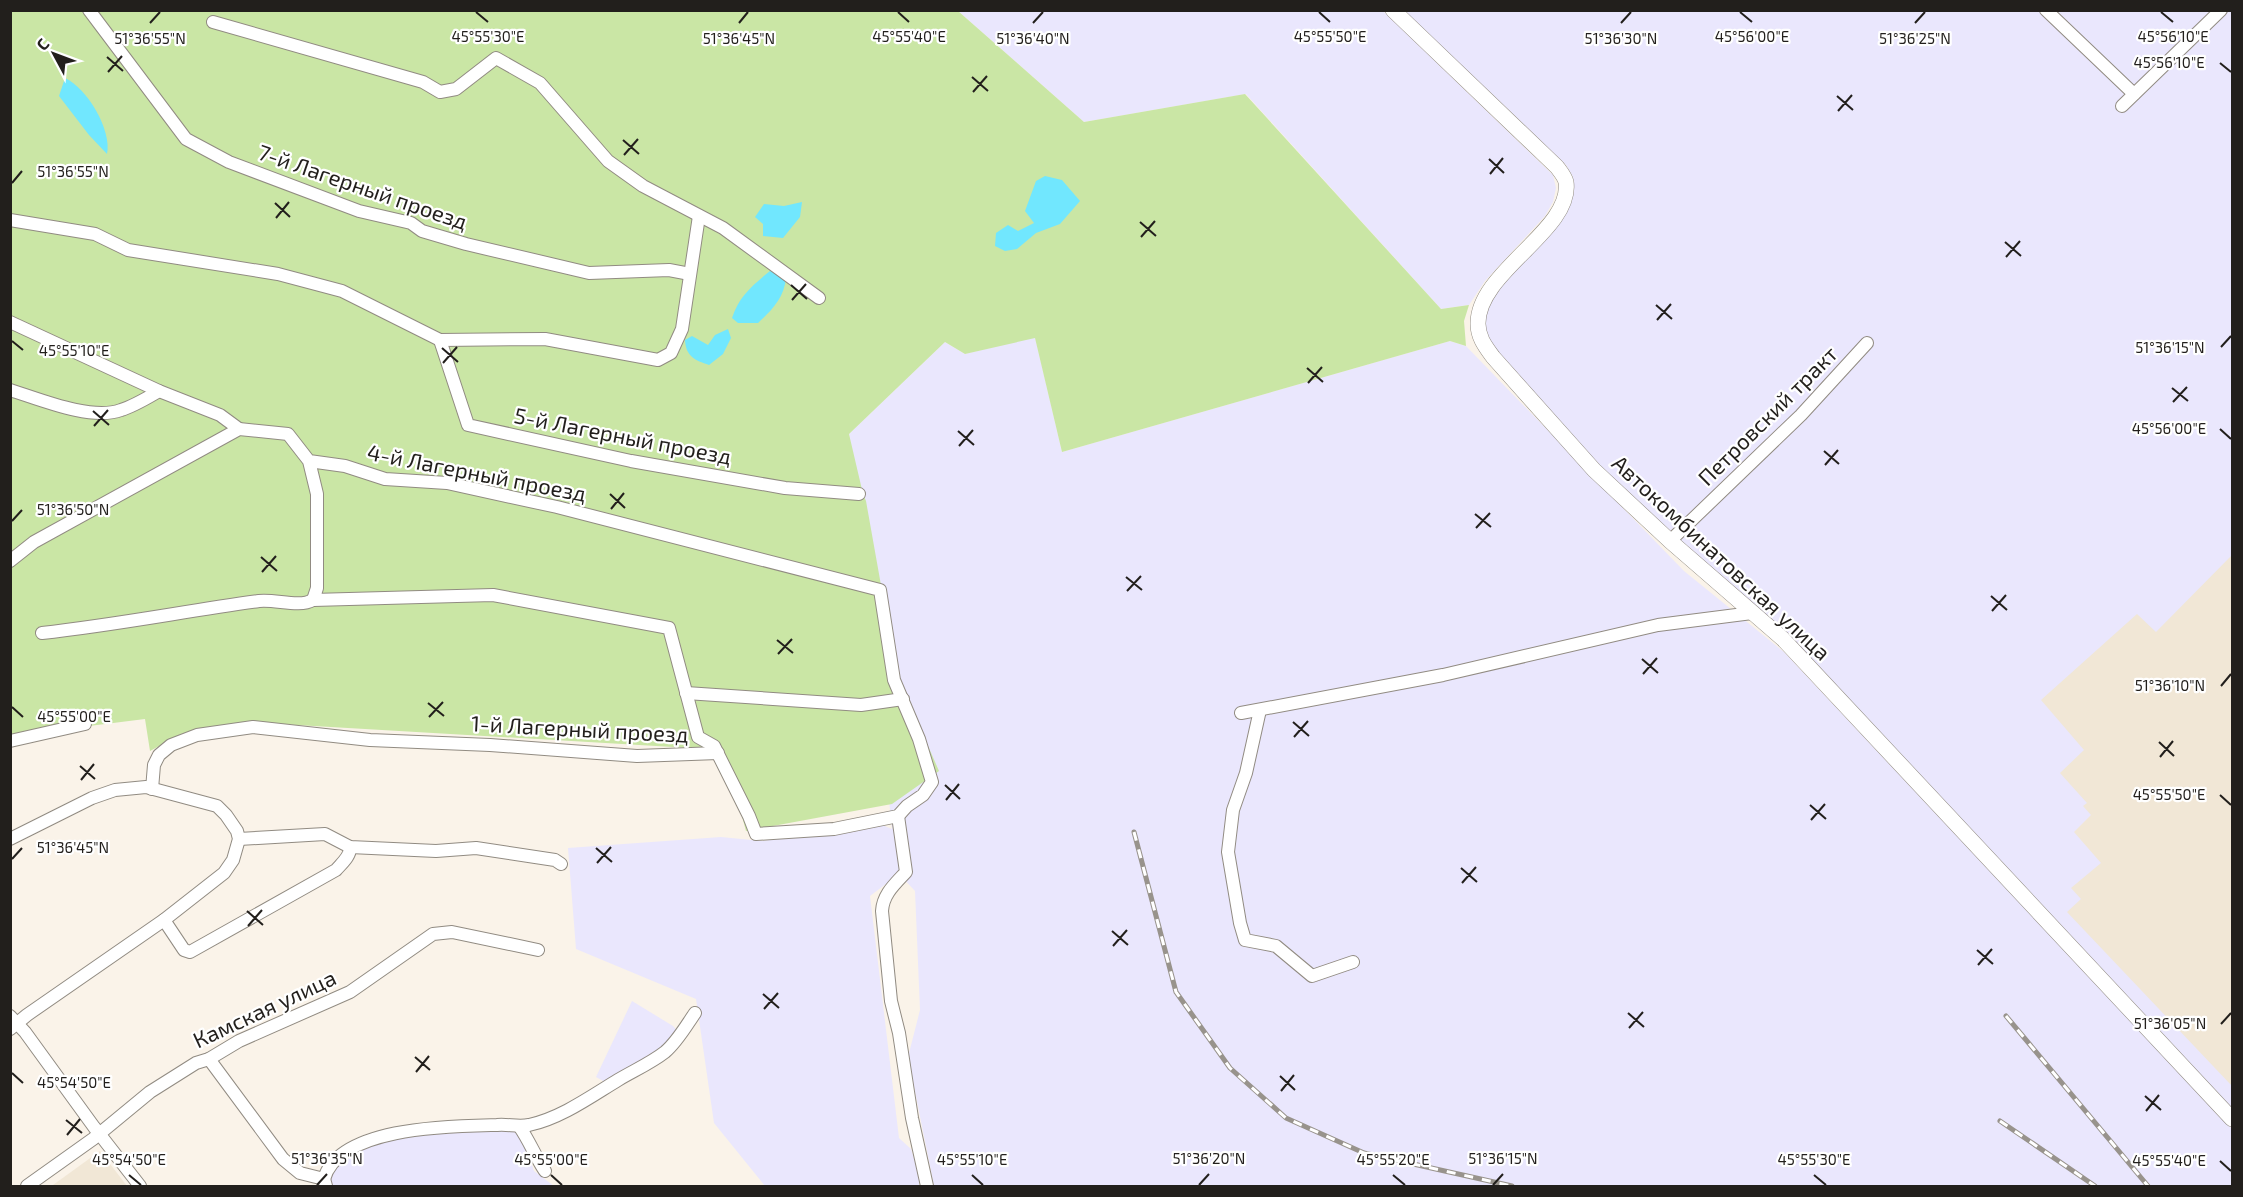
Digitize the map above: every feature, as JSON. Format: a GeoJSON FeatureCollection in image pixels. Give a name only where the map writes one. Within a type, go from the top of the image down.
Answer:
{"type":"FeatureCollection","features":[{"type":"Feature","properties":{"kind":"street","name":"7-й Лагерный проезд"},"geometry":{"type":"LineString","coordinates":[[89,10],[186,139],[229,162],[359,211],[411,224],[422,231],[466,244],[589,273],[669,270],[690,274]]}},
{"type":"Feature","properties":{"kind":"street","name":"Автокомбинатовская улица"},"geometry":{"type":"LineString","coordinates":[[1393,10],[1557,166],[1566,181],[1565,197],[1556,216],[1494,285],[1484,300],[1478,323],[1481,339],[1492,357],[1594,470],[1670,541],[1783,639],[2232,1119]]}},
{"type":"Feature","properties":{"kind":"street"},"geometry":{"type":"LineString","coordinates":[[2046,10],[2134,94]]}},
{"type":"Feature","properties":{"kind":"street"},"geometry":{"type":"LineString","coordinates":[[2122,106],[2221,10]]}},
{"type":"Feature","properties":{"kind":"street"},"geometry":{"type":"LineString","coordinates":[[213,22],[423,82],[440,92],[456,89],[496,58],[540,82],[608,161],[643,186],[723,228],[819,298]]}},
{"type":"Feature","properties":{"kind":"street"},"geometry":{"type":"LineString","coordinates":[[10,220],[95,234],[128,250],[278,274],[342,291],[440,340],[545,339],[658,360],[671,353],[682,329],[699,216]]}},
{"type":"Feature","properties":{"kind":"street"},"geometry":{"type":"LineString","coordinates":[[10,322],[159,391],[220,415],[239,429],[288,434],[309,461],[316,494],[317,588],[309,602]]}},
{"type":"Feature","properties":{"kind":"street","name":"5-й Лагерный проезд"},"geometry":{"type":"LineString","coordinates":[[440,340],[468,425],[631,461],[785,488],[859,494]]}},
{"type":"Feature","properties":{"kind":"street","name":"Петровский тракт"},"geometry":{"type":"LineString","coordinates":[[1670,541],[1803,413],[1868,343]]}},
{"type":"Feature","properties":{"kind":"street"},"geometry":{"type":"LineString","coordinates":[[10,390],[69,409],[93,412],[119,411],[159,391]]}},
{"type":"Feature","properties":{"kind":"street"},"geometry":{"type":"LineString","coordinates":[[10,561],[34,542],[239,429]]}},
{"type":"Feature","properties":{"kind":"street","name":"4-й Лагерный проезд"},"geometry":{"type":"LineString","coordinates":[[309,461],[345,466],[385,479],[447,483],[557,507],[880,590],[894,680],[903,699]]}},
{"type":"Feature","properties":{"kind":"street"},"geometry":{"type":"LineString","coordinates":[[42,633],[261,601],[309,602],[493,595],[669,628],[686,693],[698,736],[714,746],[756,834],[834,829],[898,816],[907,806],[923,795],[932,782],[920,739],[903,699],[886,700],[871,705],[850,705],[686,693]]}},
{"type":"Feature","properties":{"kind":"street"},"geometry":{"type":"LineString","coordinates":[[1241,713],[1443,675],[1658,625],[1752,613]]}},
{"type":"Feature","properties":{"kind":"street"},"geometry":{"type":"LineString","coordinates":[[1260,710],[1246,773],[1233,810],[1228,852],[1245,940],[1276,946],[1312,976],[1353,962]]}},
{"type":"Feature","properties":{"kind":"street"},"geometry":{"type":"LineString","coordinates":[[10,741],[85,724]]}},
{"type":"Feature","properties":{"kind":"street","name":"1-й Лагерный проезд"},"geometry":{"type":"LineString","coordinates":[[152,789],[154,765],[159,755],[171,745],[197,735],[253,727],[370,741],[490,745],[637,756],[718,753]]}},
{"type":"Feature","properties":{"kind":"street"},"geometry":{"type":"LineString","coordinates":[[10,839],[92,798],[147,787],[217,806],[237,831],[239,839],[233,860],[224,873],[164,920],[13,1023],[140,1186]]}},
{"type":"Feature","properties":{"kind":"street"},"geometry":{"type":"LineString","coordinates":[[898,816],[906,872],[886,894],[882,903],[882,911],[891,1001],[927,1186]]}},
{"type":"Feature","properties":{"kind":"street"},"geometry":{"type":"LineString","coordinates":[[239,839],[325,834],[350,847],[436,850],[476,848],[555,860],[561,864]]}},
{"type":"Feature","properties":{"kind":"street"},"geometry":{"type":"LineString","coordinates":[[164,920],[184,950],[190,952],[336,870],[351,851],[350,847]]}},
{"type":"Feature","properties":{"kind":"street","name":"Камская улица"},"geometry":{"type":"LineString","coordinates":[[27,1186],[99,1134],[150,1092],[196,1063],[209,1059],[239,1041],[350,992],[434,934],[452,932],[538,950]]}},
{"type":"Feature","properties":{"kind":"street"},"geometry":{"type":"LineString","coordinates":[[209,1059],[283,1159],[300,1173],[325,1183],[326,1173],[339,1158],[355,1147],[383,1135],[429,1128],[530,1125],[558,1115],[666,1051],[681,1035],[695,1012]]}},
{"type":"Feature","properties":{"kind":"street"},"geometry":{"type":"LineString","coordinates":[[519,1126],[545,1171]]}},
{"type":"Feature","properties":{"kind":"shaded area"},"geometry":{"type":"Polygon","coordinates":[[[958,11],[1383,11],[1553,175],[1556,188],[1553,202],[1545,216],[1485,281],[1469,305],[1441,309],[1246,94],[1084,122],[958,11]]]}},
{"type":"Feature","properties":{"kind":"shaded area"},"geometry":{"type":"Polygon","coordinates":[[[1400,11],[2232,11],[2232,1111],[1765,614],[1738,593],[1616,484],[1486,338],[1484,318],[1494,296],[1573,186],[1573,177],[1566,165],[1400,11]]]}},
{"type":"Feature","properties":{"kind":"shaded area"},"geometry":{"type":"Polygon","coordinates":[[[1035,337],[1062,452],[1450,341],[1466,346],[1684,571],[1784,652],[2232,1129],[2232,1186],[934,1186],[908,1057],[920,1010],[915,891],[899,874],[870,896],[899,1138],[911,1149],[919,1175],[919,1186],[765,1186],[714,1123],[696,999],[576,949],[568,848],[721,837],[762,841],[882,825],[892,829],[889,800],[894,671],[849,434],[945,342],[965,354],[1035,337]]]}},
{"type":"Feature","properties":{"kind":"shaded area"},"geometry":{"type":"Polygon","coordinates":[[[2232,555],[2232,1086],[2067,912],[2081,899],[2071,888],[2101,863],[2074,832],[2091,815],[2083,806],[2087,803],[2060,773],[2084,750],[2041,700],[2137,614],[2156,632],[2232,555]]]}},
{"type":"Feature","properties":{"kind":"shaded area"},"geometry":{"type":"Polygon","coordinates":[[[632,1001],[673,1026],[679,1033],[664,1049],[605,1082],[596,1077],[632,1001]]]}},
{"type":"Feature","properties":{"kind":"shaded area"},"geometry":{"type":"Polygon","coordinates":[[[499,1128],[517,1131],[523,1138],[534,1171],[554,1186],[329,1186],[329,1173],[342,1159],[384,1138],[499,1128]]]}},
{"type":"Feature","properties":{"kind":"shaded area"},"geometry":{"type":"Polygon","coordinates":[[[100,1151],[127,1186],[53,1185],[100,1151]]]}},
{"type":"Feature","properties":{"kind":"green space"},"geometry":{"type":"Polygon","coordinates":[[[11,11],[958,11],[1084,122],[1245,94],[1441,309],[1469,305],[1464,321],[1466,346],[1450,341],[1062,452],[1035,338],[965,354],[945,342],[849,434],[866,501],[897,675],[939,771],[892,804],[746,831],[724,750],[246,722],[181,734],[150,751],[145,719],[89,726],[11,742],[11,11]]]}},
{"type":"Feature","properties":{"kind":"water"},"geometry":{"type":"Polygon","coordinates":[[[65,78],[82,91],[96,111],[106,133],[107,154],[59,96],[65,78]]]}},
{"type":"Feature","properties":{"kind":"water"},"geometry":{"type":"Polygon","coordinates":[[[1045,176],[1062,180],[1080,201],[1060,224],[1036,233],[1017,249],[1005,251],[995,246],[996,233],[1008,225],[1018,231],[1034,223],[1025,211],[1036,181],[1045,176]]]}},
{"type":"Feature","properties":{"kind":"water"},"geometry":{"type":"Polygon","coordinates":[[[802,202],[800,217],[783,238],[763,236],[763,224],[755,217],[764,204],[784,206],[802,202]]]}},
{"type":"Feature","properties":{"kind":"water"},"geometry":{"type":"Polygon","coordinates":[[[770,271],[786,278],[780,298],[758,323],[738,323],[732,318],[738,303],[752,286],[770,271]]]}},
{"type":"Feature","properties":{"kind":"water"},"geometry":{"type":"Polygon","coordinates":[[[728,329],[731,338],[723,354],[709,365],[689,354],[685,340],[692,336],[708,345],[715,335],[728,329]]]}},
{"type":"Feature","properties":{"kind":"railway"},"geometry":{"type":"LineString","coordinates":[[1134,832],[1176,992],[1230,1068],[1286,1118],[1364,1153],[1512,1186]]}},
{"type":"Feature","properties":{"kind":"railway"},"geometry":{"type":"LineString","coordinates":[[2006,1016],[2148,1186]]}},
{"type":"Feature","properties":{"kind":"railway"},"geometry":{"type":"LineString","coordinates":[[2000,1121],[2095,1186]]}}]}
